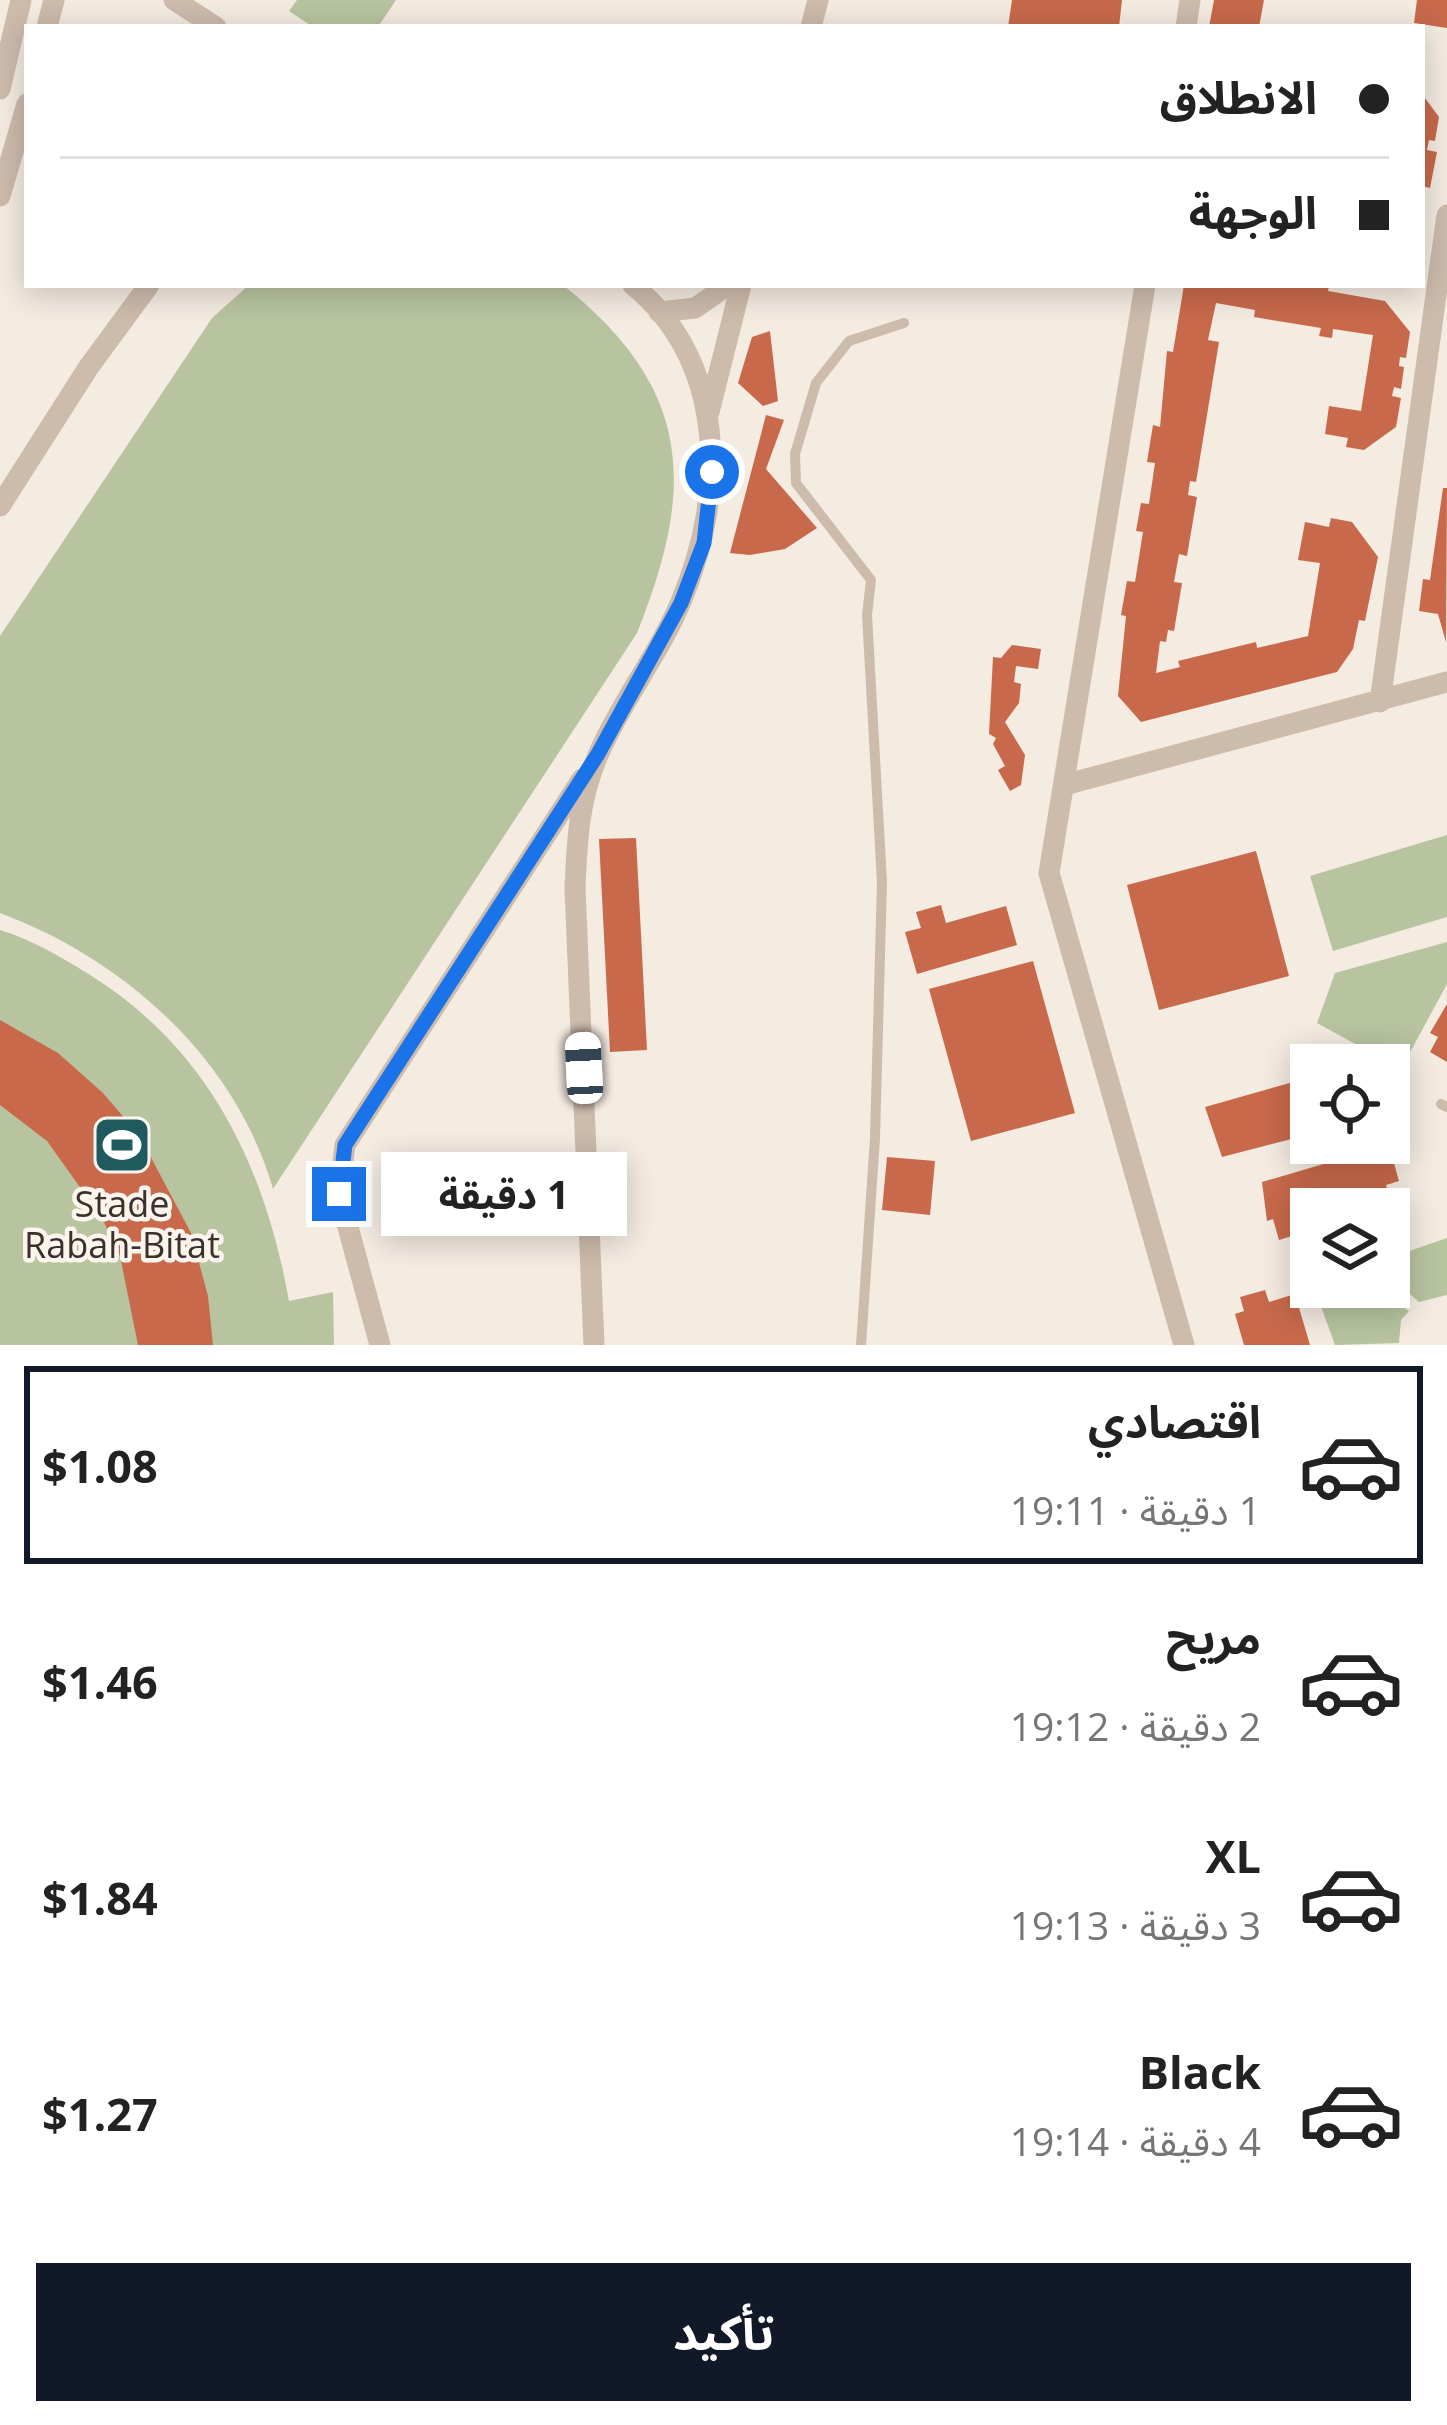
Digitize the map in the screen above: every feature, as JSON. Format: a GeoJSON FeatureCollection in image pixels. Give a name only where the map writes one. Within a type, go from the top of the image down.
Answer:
{"type":"FeatureCollection","features":[{"type":"Feature","properties":{"kind":"street"},"geometry":{"type":"LineString","coordinates":[[0,89],[21,0]]}},
{"type":"Feature","properties":{"kind":"street"},"geometry":{"type":"LineString","coordinates":[[174,0],[211,24]]}},
{"type":"Feature","properties":{"kind":"street"},"geometry":{"type":"LineString","coordinates":[[0,196],[24,114]]}},
{"type":"Feature","properties":{"kind":"street"},"geometry":{"type":"LineString","coordinates":[[1380,702],[1436,266],[1447,215]]}},
{"type":"Feature","properties":{"kind":"street"},"geometry":{"type":"LineString","coordinates":[[0,506],[88,368],[147,288]]}},
{"type":"Feature","properties":{"kind":"street"},"geometry":{"type":"LineString","coordinates":[[380,1345],[339,1194],[345,1145],[598,754],[681,603],[704,543],[712,472],[708,416],[687,349],[636,288]]}},
{"type":"Feature","properties":{"kind":"street"},"geometry":{"type":"LineString","coordinates":[[659,312],[695,308],[724,288]]}},
{"type":"Feature","properties":{"kind":"street"},"geometry":{"type":"LineString","coordinates":[[708,416],[740,288]]}},
{"type":"Feature","properties":{"kind":"street"},"geometry":{"type":"LineString","coordinates":[[1145,288],[1049,873],[1184,1345]]}},
{"type":"Feature","properties":{"kind":"street"},"geometry":{"type":"LineString","coordinates":[[1064,785],[1447,682]]}},
{"type":"Feature","properties":{"kind":"street"},"geometry":{"type":"LineString","coordinates":[[595,1345],[575,888],[578,817],[598,754]]}},
{"type":"Feature","properties":{"kind":"lane"},"geometry":{"type":"LineString","coordinates":[[861,1345],[875,1138],[882,882],[867,615],[871,580],[796,483],[795,454],[816,383],[849,341],[904,322]]}},
{"type":"Feature","properties":{"kind":"green space"},"geometry":{"type":"Polygon","coordinates":[[[297,0],[396,0],[380,24],[308,24],[289,11],[297,0]]]}},
{"type":"Feature","properties":{"kind":"green space"},"geometry":{"type":"Polygon","coordinates":[[[246,288],[566,288],[606,324],[638,363],[659,402],[671,443],[674,486],[669,531],[637,633],[273,1189],[256,1142],[232,1098],[169,1020],[90,957],[0,913],[0,636],[212,318],[246,288]]]}},
{"type":"Feature","properties":{"kind":"green space"},"geometry":{"type":"Polygon","coordinates":[[[1447,835],[1447,917],[1333,951],[1310,876],[1447,835]]]}},
{"type":"Feature","properties":{"kind":"green space","name":"Stade Rabah-Bitat"},"geometry":{"type":"Polygon","coordinates":[[[0,930],[57,955],[132,1005],[199,1075],[247,1158],[265,1204],[289,1301],[333,1292],[334,1345],[0,1345],[0,930]]]}},
{"type":"Feature","properties":{"kind":"green space"},"geometry":{"type":"Polygon","coordinates":[[[1447,942],[1447,984],[1410,1052],[1410,1044],[1355,1044],[1317,1023],[1335,973],[1447,942]]]}},
{"type":"Feature","properties":{"kind":"green space"},"geometry":{"type":"Polygon","coordinates":[[[1447,1238],[1447,1295],[1419,1302],[1410,1294],[1410,1251],[1447,1238]]]}},
{"type":"Feature","properties":{"kind":"green space"},"geometry":{"type":"Polygon","coordinates":[[[1322,1308],[1409,1311],[1401,1320],[1399,1343],[1335,1345],[1322,1308]]]}},
{"type":"Feature","properties":{"kind":"building"},"geometry":{"type":"Polygon","coordinates":[[[1012,0],[1122,0],[1119,24],[1008,24],[1012,0]]]}},
{"type":"Feature","properties":{"kind":"building"},"geometry":{"type":"Polygon","coordinates":[[[1214,0],[1264,0],[1260,24],[1210,24],[1214,0]]]}},
{"type":"Feature","properties":{"kind":"building"},"geometry":{"type":"Polygon","coordinates":[[[1417,0],[1447,0],[1447,28],[1414,23],[1417,0]]]}},
{"type":"Feature","properties":{"kind":"building"},"geometry":{"type":"Polygon","coordinates":[[[1425,98],[1439,117],[1435,141],[1429,140],[1427,150],[1437,152],[1430,188],[1425,187],[1425,98]]]}},
{"type":"Feature","properties":{"kind":"building"},"geometry":{"type":"Polygon","coordinates":[[[1184,288],[1329,288],[1385,301],[1410,332],[1406,358],[1400,357],[1399,366],[1404,367],[1401,389],[1394,387],[1392,396],[1401,398],[1396,427],[1364,450],[1346,447],[1348,438],[1325,434],[1329,406],[1361,411],[1373,335],[1333,329],[1332,338],[1319,336],[1321,328],[1254,317],[1255,310],[1216,303],[1208,340],[1219,342],[1196,482],[1190,481],[1188,495],[1197,497],[1187,556],[1179,554],[1174,582],[1182,583],[1174,631],[1168,630],[1166,642],[1160,641],[1156,673],[1180,667],[1178,661],[1256,642],[1257,648],[1308,636],[1320,563],[1298,560],[1305,522],[1329,527],[1331,518],[1352,522],[1378,557],[1365,621],[1359,620],[1353,649],[1337,672],[1141,722],[1118,696],[1126,616],[1121,615],[1127,581],[1135,582],[1143,532],[1136,531],[1141,503],[1149,504],[1155,463],[1147,462],[1153,425],[1160,427],[1167,351],[1173,352],[1184,288]]]}},
{"type":"Feature","properties":{"kind":"building"},"geometry":{"type":"Polygon","coordinates":[[[770,331],[778,401],[763,406],[738,383],[752,337],[770,331]]]}},
{"type":"Feature","properties":{"kind":"building"},"geometry":{"type":"Polygon","coordinates":[[[766,415],[784,420],[766,469],[817,528],[785,549],[730,553],[766,415]]]}},
{"type":"Feature","properties":{"kind":"building"},"geometry":{"type":"Polygon","coordinates":[[[1443,488],[1447,488],[1446,642],[1438,614],[1419,611],[1423,579],[1430,580],[1443,488]]]}},
{"type":"Feature","properties":{"kind":"building"},"geometry":{"type":"Polygon","coordinates":[[[1012,645],[1041,649],[1038,669],[1016,666],[1019,703],[1005,722],[1025,755],[1021,785],[1010,791],[998,770],[1005,766],[993,744],[996,738],[989,734],[993,657],[1001,658],[1012,645]]]}},
{"type":"Feature","properties":{"kind":"building"},"geometry":{"type":"Polygon","coordinates":[[[636,838],[647,1050],[610,1052],[599,839],[636,838]]]}},
{"type":"Feature","properties":{"kind":"building"},"geometry":{"type":"Polygon","coordinates":[[[1256,851],[1289,976],[1159,1010],[1127,885],[1256,851]]]}},
{"type":"Feature","properties":{"kind":"building"},"geometry":{"type":"Polygon","coordinates":[[[941,905],[946,923],[1006,906],[1017,945],[917,974],[905,932],[921,928],[916,912],[941,905]]]}},
{"type":"Feature","properties":{"kind":"building"},"geometry":{"type":"Polygon","coordinates":[[[1033,961],[1075,1113],[971,1141],[929,989],[1033,961]]]}},
{"type":"Feature","properties":{"kind":"building"},"geometry":{"type":"Polygon","coordinates":[[[1447,1004],[1447,1062],[1430,1052],[1438,1037],[1430,1033],[1447,1004]]]}},
{"type":"Feature","properties":{"kind":"building"},"geometry":{"type":"Polygon","coordinates":[[[0,1020],[58,1053],[103,1093],[139,1135],[191,1233],[208,1296],[213,1345],[138,1345],[120,1256],[102,1218],[47,1141],[0,1105],[0,1020]]]}},
{"type":"Feature","properties":{"kind":"building"},"geometry":{"type":"Polygon","coordinates":[[[1290,1083],[1290,1139],[1222,1157],[1205,1107],[1290,1083]]]}},
{"type":"Feature","properties":{"kind":"building"},"geometry":{"type":"Polygon","coordinates":[[[887,1157],[935,1161],[930,1215],[882,1210],[887,1157]]]}},
{"type":"Feature","properties":{"kind":"building"},"geometry":{"type":"Polygon","coordinates":[[[1323,1164],[1394,1164],[1399,1181],[1387,1188],[1290,1188],[1290,1237],[1279,1240],[1273,1219],[1267,1221],[1262,1182],[1323,1164]]]}},
{"type":"Feature","properties":{"kind":"building"},"geometry":{"type":"Polygon","coordinates":[[[1265,1290],[1269,1302],[1290,1296],[1290,1308],[1299,1308],[1310,1345],[1244,1345],[1235,1314],[1244,1311],[1240,1297],[1265,1290]]]}},
{"type":"Feature","properties":{"kind":"place","name":"Stade Rabah-Bitat"},"geometry":{"type":"Point","coordinates":[122,1145]}},
{"type":"Feature","properties":{"kind":"route"},"geometry":{"type":"LineString","coordinates":[[339,1194],[345,1145],[598,754],[681,603],[704,543],[712,472]]}}]}
